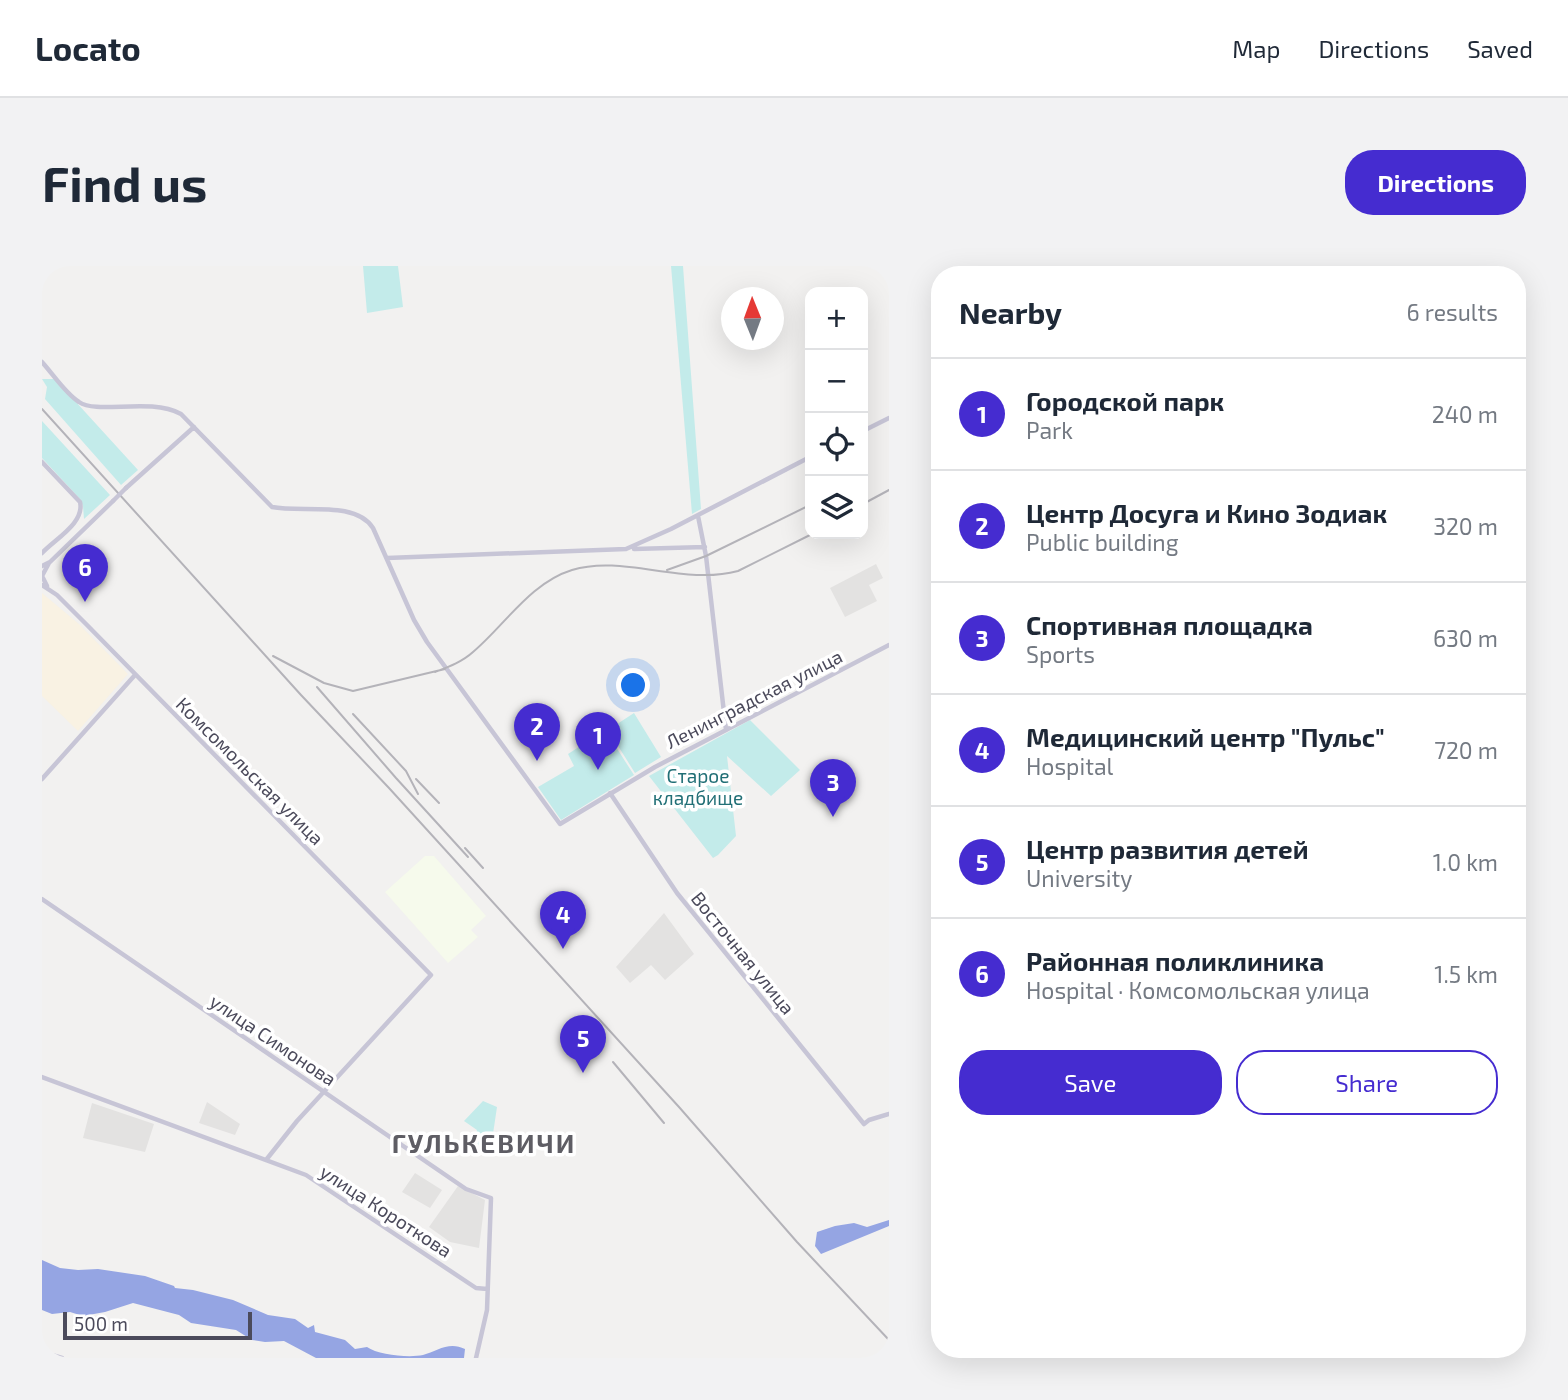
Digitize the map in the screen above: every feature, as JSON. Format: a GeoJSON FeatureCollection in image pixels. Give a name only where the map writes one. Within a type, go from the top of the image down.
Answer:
{"type":"FeatureCollection","features":[{"type":"Feature","properties":{"kind":"street"},"geometry":{"type":"LineString","coordinates":[[42,362],[79,402],[94,406],[164,407],[181,415],[267,503],[282,509],[337,510],[358,514],[369,523],[387,558],[705,547]]}},
{"type":"Feature","properties":{"kind":"street"},"geometry":{"type":"LineString","coordinates":[[868,428],[889,418]]}},
{"type":"Feature","properties":{"kind":"street"},"geometry":{"type":"LineString","coordinates":[[42,576],[50,562],[113,500],[194,427]]}},
{"type":"Feature","properties":{"kind":"street"},"geometry":{"type":"LineString","coordinates":[[626,549],[698,516],[805,460]]}},
{"type":"Feature","properties":{"kind":"street"},"geometry":{"type":"LineString","coordinates":[[42,462],[80,502],[81,509],[78,519],[42,553]]}},
{"type":"Feature","properties":{"kind":"street"},"geometry":{"type":"LineString","coordinates":[[698,516],[705,547],[726,730]]}},
{"type":"Feature","properties":{"kind":"street","name":"Ленинградская улица"},"geometry":{"type":"LineString","coordinates":[[387,558],[414,620],[427,642],[561,824],[655,766],[889,645]]}},
{"type":"Feature","properties":{"kind":"street"},"geometry":{"type":"LineString","coordinates":[[42,566],[50,562]]}},
{"type":"Feature","properties":{"kind":"street","name":"Комсомольская улица"},"geometry":{"type":"LineString","coordinates":[[42,576],[45,586],[431,975],[324,1092]]}},
{"type":"Feature","properties":{"kind":"street"},"geometry":{"type":"LineString","coordinates":[[42,779],[135,674]]}},
{"type":"Feature","properties":{"kind":"street","name":"Восточная улица"},"geometry":{"type":"LineString","coordinates":[[610,793],[677,893],[864,1124],[889,1114]]}},
{"type":"Feature","properties":{"kind":"street","name":"улица Симонова"},"geometry":{"type":"LineString","coordinates":[[42,899],[466,1189],[491,1198],[487,1289]]}},
{"type":"Feature","properties":{"kind":"street","name":"улица Короткова"},"geometry":{"type":"LineString","coordinates":[[42,1077],[306,1175],[476,1288],[487,1289]]}},
{"type":"Feature","properties":{"kind":"street"},"geometry":{"type":"LineString","coordinates":[[266,1160],[324,1092]]}},
{"type":"Feature","properties":{"kind":"street"},"geometry":{"type":"LineString","coordinates":[[476,1358],[487,1310],[487,1289]]}},
{"type":"Feature","properties":{"kind":"street"},"geometry":{"type":"LineString","coordinates":[[42,1352],[62,1358]]}},
{"type":"Feature","properties":{"kind":"shaded area"},"geometry":{"type":"Polygon","coordinates":[[[876,564],[883,578],[869,585],[877,601],[845,617],[830,588],[876,564]]]}},
{"type":"Feature","properties":{"kind":"shaded area"},"geometry":{"type":"Polygon","coordinates":[[[42,593],[79,624],[128,674],[78,731],[42,696],[42,593]]]}},
{"type":"Feature","properties":{"kind":"shaded area"},"geometry":{"type":"Polygon","coordinates":[[[425,856],[434,856],[486,916],[471,930],[478,937],[448,963],[385,892],[425,856]]]}},
{"type":"Feature","properties":{"kind":"shaded area"},"geometry":{"type":"Polygon","coordinates":[[[664,913],[694,954],[665,980],[651,965],[630,983],[616,967],[664,913]]]}},
{"type":"Feature","properties":{"kind":"shaded area"},"geometry":{"type":"Polygon","coordinates":[[[207,1102],[240,1124],[235,1135],[199,1123],[207,1102]]]}},
{"type":"Feature","properties":{"kind":"shaded area"},"geometry":{"type":"Polygon","coordinates":[[[92,1103],[154,1124],[145,1152],[83,1138],[92,1103]]]}},
{"type":"Feature","properties":{"kind":"shaded area"},"geometry":{"type":"Polygon","coordinates":[[[415,1173],[442,1190],[430,1208],[402,1192],[415,1173]]]}},
{"type":"Feature","properties":{"kind":"shaded area"},"geometry":{"type":"Polygon","coordinates":[[[458,1186],[485,1200],[479,1248],[450,1242],[429,1227],[458,1186]]]}},
{"type":"Feature","properties":{"kind":"green space"},"geometry":{"type":"Polygon","coordinates":[[[363,266],[398,266],[403,307],[367,313],[363,266]]]}},
{"type":"Feature","properties":{"kind":"green space"},"geometry":{"type":"Polygon","coordinates":[[[671,266],[683,266],[701,509],[692,514],[671,266]]]}},
{"type":"Feature","properties":{"kind":"green space"},"geometry":{"type":"Polygon","coordinates":[[[42,379],[55,379],[138,470],[121,485],[45,399],[47,387],[42,379]]]}},
{"type":"Feature","properties":{"kind":"green space"},"geometry":{"type":"Polygon","coordinates":[[[42,421],[110,495],[84,519],[80,499],[42,458],[42,421]]]}},
{"type":"Feature","properties":{"kind":"green space"},"geometry":{"type":"Polygon","coordinates":[[[634,713],[661,757],[635,773],[608,730],[634,713]]]}},
{"type":"Feature","properties":{"kind":"green space","name":"Старое кладбище"},"geometry":{"type":"Polygon","coordinates":[[[750,720],[800,770],[771,796],[727,756],[736,836],[713,858],[649,776],[750,720]]]}},
{"type":"Feature","properties":{"kind":"green space"},"geometry":{"type":"Polygon","coordinates":[[[605,730],[634,775],[561,820],[538,787],[574,766],[568,754],[605,730]]]}},
{"type":"Feature","properties":{"kind":"green space"},"geometry":{"type":"Polygon","coordinates":[[[483,1101],[497,1107],[490,1154],[474,1144],[477,1130],[464,1121],[483,1101]]]}},
{"type":"Feature","properties":{"kind":"water"},"geometry":{"type":"Polygon","coordinates":[[[889,1220],[889,1226],[821,1254],[815,1246],[817,1232],[854,1223],[867,1227],[889,1220]]]}},
{"type":"Feature","properties":{"kind":"water"},"geometry":{"type":"Polygon","coordinates":[[[42,1260],[60,1268],[98,1269],[145,1276],[175,1288],[233,1300],[268,1315],[295,1319],[308,1328],[314,1325],[315,1332],[345,1340],[355,1349],[367,1347],[386,1354],[410,1356],[454,1346],[465,1349],[464,1358],[316,1358],[284,1341],[252,1340],[236,1330],[191,1323],[179,1315],[133,1303],[83,1316],[70,1312],[52,1314],[42,1310],[42,1260]]]}},
{"type":"Feature","properties":{"kind":"railway"},"geometry":{"type":"LineString","coordinates":[[42,409],[679,1107],[797,1242],[889,1340]]}},
{"type":"Feature","properties":{"kind":"railway"},"geometry":{"type":"LineString","coordinates":[[868,501],[889,490]]}},
{"type":"Feature","properties":{"kind":"railway"},"geometry":{"type":"LineString","coordinates":[[667,570],[706,556],[805,507]]}},
{"type":"Feature","properties":{"kind":"railway"},"geometry":{"type":"LineString","coordinates":[[435,672],[469,656],[543,584],[572,570],[612,566],[717,575],[738,571],[805,538]]}},
{"type":"Feature","properties":{"kind":"railway"},"geometry":{"type":"LineString","coordinates":[[273,656],[324,683],[353,691],[445,669]]}},
{"type":"Feature","properties":{"kind":"railway"},"geometry":{"type":"LineString","coordinates":[[317,687],[468,857]]}},
{"type":"Feature","properties":{"kind":"railway"},"geometry":{"type":"LineString","coordinates":[[353,714],[406,771],[418,794]]}},
{"type":"Feature","properties":{"kind":"railway"},"geometry":{"type":"LineString","coordinates":[[416,779],[439,803]]}},
{"type":"Feature","properties":{"kind":"railway"},"geometry":{"type":"LineString","coordinates":[[465,848],[483,868]]}},
{"type":"Feature","properties":{"kind":"railway"},"geometry":{"type":"LineString","coordinates":[[613,1062],[664,1123]]}},
{"type":"Feature","properties":{"kind":"place","name":"Районная поликлиника"},"geometry":{"type":"Point","coordinates":[85,602]}},
{"type":"Feature","properties":{"kind":"place","name":"Центр Досуга и Кино Зодиак"},"geometry":{"type":"Point","coordinates":[537,761]}},
{"type":"Feature","properties":{"kind":"place","name":"Городской парк"},"geometry":{"type":"Point","coordinates":[598,770]}},
{"type":"Feature","properties":{"kind":"place","name":"Спортивная площадка"},"geometry":{"type":"Point","coordinates":[833,817]}},
{"type":"Feature","properties":{"kind":"place","name":"Медицинский центр \"Пульс\""},"geometry":{"type":"Point","coordinates":[563,949]}},
{"type":"Feature","properties":{"kind":"place","name":"Центр развития детей"},"geometry":{"type":"Point","coordinates":[583,1073]}},
{"type":"Feature","properties":{"kind":"district","name":"ГУЛЬКЕВИЧИ"},"geometry":{"type":"Point","coordinates":[484,1144]}}]}
